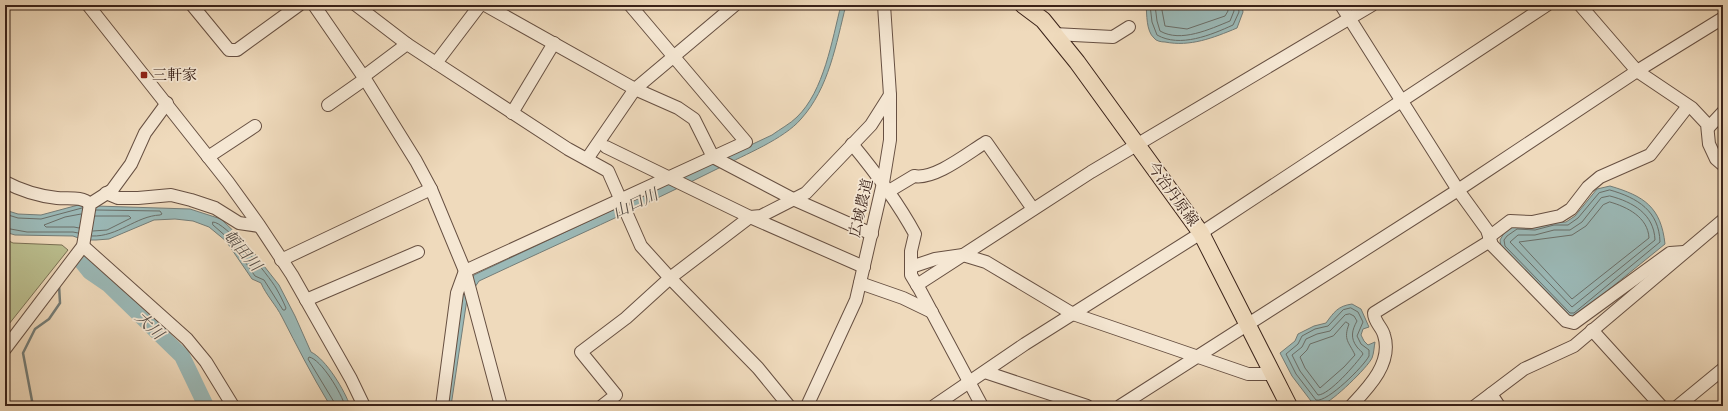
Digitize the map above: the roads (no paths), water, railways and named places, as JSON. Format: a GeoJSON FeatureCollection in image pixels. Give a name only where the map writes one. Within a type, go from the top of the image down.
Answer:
{"type":"FeatureCollection","features":[{"type":"Feature","properties":{"kind":"main road","name":"今治丹原線"},"geometry":{"type":"LineString","coordinates":[[1023,5],[1043,20],[1076,62],[1201,233],[1237,306],[1248,324],[1272,374],[1290,406]]}},
{"type":"Feature","properties":{"kind":"street"},"geometry":{"type":"LineString","coordinates":[[88,5],[167,103],[228,182],[259,226],[306,300],[351,379],[364,406]]}},
{"type":"Feature","properties":{"kind":"street"},"geometry":{"type":"LineString","coordinates":[[192,5],[229,50],[237,50],[300,5]]}},
{"type":"Feature","properties":{"kind":"street"},"geometry":{"type":"LineString","coordinates":[[314,5],[364,78],[416,161],[431,189],[466,271],[501,406]]}},
{"type":"Feature","properties":{"kind":"street"},"geometry":{"type":"LineString","coordinates":[[356,5],[407,44],[568,149],[608,171],[641,246],[670,278],[758,368],[788,406]]}},
{"type":"Feature","properties":{"kind":"street"},"geometry":{"type":"LineString","coordinates":[[436,63],[480,5]]}},
{"type":"Feature","properties":{"kind":"street"},"geometry":{"type":"LineString","coordinates":[[485,5],[636,89],[678,108],[694,119],[713,157],[793,199],[872,234]]}},
{"type":"Feature","properties":{"kind":"street"},"geometry":{"type":"LineString","coordinates":[[442,406],[457,293],[466,271],[621,198],[746,142],[630,5]]}},
{"type":"Feature","properties":{"kind":"street"},"geometry":{"type":"LineString","coordinates":[[587,159],[636,89],[735,5]]}},
{"type":"Feature","properties":{"kind":"street","name":"広域農道"},"geometry":{"type":"LineString","coordinates":[[807,406],[856,300],[872,234],[886,187],[890,140],[890,95],[884,5]]}},
{"type":"Feature","properties":{"kind":"street"},"geometry":{"type":"LineString","coordinates":[[1341,5],[1458,190],[1487,230],[1492,245],[1566,321],[1574,323],[1670,253],[1684,252]]}},
{"type":"Feature","properties":{"kind":"street"},"geometry":{"type":"LineString","coordinates":[[917,285],[1136,145],[1372,5]]}},
{"type":"Feature","properties":{"kind":"street"},"geometry":{"type":"LineString","coordinates":[[934,406],[1073,314],[1201,233],[1547,5]]}},
{"type":"Feature","properties":{"kind":"street"},"geometry":{"type":"LineString","coordinates":[[1580,5],[1637,71],[1688,106],[1707,124],[1709,127],[1709,144],[1716,159],[1723,165]]}},
{"type":"Feature","properties":{"kind":"street"},"geometry":{"type":"LineString","coordinates":[[1120,406],[1458,190],[1637,71],[1723,18]]}},
{"type":"Feature","properties":{"kind":"street"},"geometry":{"type":"LineString","coordinates":[[1054,34],[1113,37],[1129,27]]}},
{"type":"Feature","properties":{"kind":"street"},"geometry":{"type":"LineString","coordinates":[[512,113],[554,43]]}},
{"type":"Feature","properties":{"kind":"street"},"geometry":{"type":"LineString","coordinates":[[328,105],[407,44]]}},
{"type":"Feature","properties":{"kind":"street"},"geometry":{"type":"LineString","coordinates":[[602,406],[616,395],[581,352],[626,318],[670,278],[750,217],[761,216],[806,193],[871,126],[890,95]]}},
{"type":"Feature","properties":{"kind":"street"},"geometry":{"type":"LineString","coordinates":[[5,349],[83,243],[90,204],[112,190],[131,164],[145,133],[167,103]]}},
{"type":"Feature","properties":{"kind":"street"},"geometry":{"type":"LineString","coordinates":[[1351,406],[1376,378],[1384,363],[1385,336],[1374,318],[1374,313],[1490,239],[1510,221],[1532,222],[1560,216],[1571,210],[1588,187],[1600,177],[1650,155],[1688,106]]}},
{"type":"Feature","properties":{"kind":"street"},"geometry":{"type":"LineString","coordinates":[[1709,127],[1723,112]]}},
{"type":"Feature","properties":{"kind":"street"},"geometry":{"type":"LineString","coordinates":[[208,157],[255,126]]}},
{"type":"Feature","properties":{"kind":"street"},"geometry":{"type":"LineString","coordinates":[[886,187],[914,176],[922,177],[937,172],[986,142],[1034,209]]}},
{"type":"Feature","properties":{"kind":"street"},"geometry":{"type":"LineString","coordinates":[[852,144],[886,187],[915,234],[911,251],[911,275],[982,406]]}},
{"type":"Feature","properties":{"kind":"street"},"geometry":{"type":"LineString","coordinates":[[606,147],[750,217],[864,267]]}},
{"type":"Feature","properties":{"kind":"street"},"geometry":{"type":"LineString","coordinates":[[5,182],[36,194],[56,198],[86,200],[90,204]]}},
{"type":"Feature","properties":{"kind":"street"},"geometry":{"type":"LineString","coordinates":[[281,260],[431,189]]}},
{"type":"Feature","properties":{"kind":"street"},"geometry":{"type":"LineString","coordinates":[[106,194],[118,198],[171,195],[215,208],[239,223],[259,226]]}},
{"type":"Feature","properties":{"kind":"street"},"geometry":{"type":"LineString","coordinates":[[1475,406],[1524,369],[1574,346],[1723,220]]}},
{"type":"Feature","properties":{"kind":"street"},"geometry":{"type":"LineString","coordinates":[[83,243],[187,339],[206,362],[233,406]]}},
{"type":"Feature","properties":{"kind":"street"},"geometry":{"type":"LineString","coordinates":[[306,300],[418,252]]}},
{"type":"Feature","properties":{"kind":"street"},"geometry":{"type":"LineString","coordinates":[[911,267],[935,259],[963,255],[986,262],[1073,314],[1248,374],[1272,374]]}},
{"type":"Feature","properties":{"kind":"street"},"geometry":{"type":"LineString","coordinates":[[860,283],[903,298],[932,312]]}},
{"type":"Feature","properties":{"kind":"street"},"geometry":{"type":"LineString","coordinates":[[1592,330],[1661,406]]}},
{"type":"Feature","properties":{"kind":"street"},"geometry":{"type":"LineString","coordinates":[[1678,406],[1723,369]]}},
{"type":"Feature","properties":{"kind":"street"},"geometry":{"type":"LineString","coordinates":[[985,372],[1087,406]]}},
{"type":"Feature","properties":{"kind":"street"},"geometry":{"type":"LineString","coordinates":[[1491,394],[1499,406]]}},
{"type":"Feature","properties":{"kind":"water","name":"山口川"},"geometry":{"type":"Polygon","coordinates":[[[841,5],[846,5],[835,50],[825,80],[811,107],[794,126],[785,133],[763,146],[691,182],[479,281],[467,299],[451,406],[445,406],[462,296],[474,275],[772,135],[791,122],[806,106],[820,79],[826,64],[841,5]]]}},
{"type":"Feature","properties":{"kind":"water"},"geometry":{"type":"Polygon","coordinates":[[[1146,5],[1242,5],[1243,12],[1237,28],[1201,41],[1174,43],[1159,41],[1151,35],[1147,22],[1146,5]]]}},
{"type":"Feature","properties":{"kind":"water"},"geometry":{"type":"Polygon","coordinates":[[[1610,186],[1632,194],[1649,205],[1660,221],[1665,244],[1575,317],[1568,317],[1501,247],[1500,240],[1504,233],[1516,225],[1566,222],[1575,216],[1597,189],[1610,186]]]}},
{"type":"Feature","properties":{"kind":"water","name":"頓田川"},"geometry":{"type":"Polygon","coordinates":[[[82,204],[96,206],[190,209],[221,219],[246,243],[279,285],[311,352],[323,361],[329,368],[344,392],[350,406],[332,406],[328,402],[280,313],[261,283],[252,279],[226,241],[209,227],[193,221],[175,219],[154,220],[109,239],[96,240],[84,240],[73,236],[15,235],[5,232],[5,210],[18,214],[41,215],[82,204]]]}},
{"type":"Feature","properties":{"kind":"water"},"geometry":{"type":"Polygon","coordinates":[[[1352,304],[1361,309],[1369,327],[1363,329],[1361,335],[1364,341],[1368,345],[1375,342],[1372,358],[1357,376],[1328,402],[1323,404],[1315,404],[1292,376],[1280,353],[1295,341],[1298,334],[1314,326],[1326,323],[1337,310],[1343,306],[1352,304]]]}},
{"type":"Feature","properties":{"kind":"waterway","name":"大川"},"geometry":{"type":"LineString","coordinates":[[78,257],[90,272],[109,285],[182,356],[206,406]]}},
{"type":"Feature","properties":{"kind":"waterway"},"geometry":{"type":"LineString","coordinates":[[33,406],[23,353],[35,329],[49,319],[60,303],[59,285]]}},
{"type":"Feature","properties":{"kind":"place","name":"三軒家"},"geometry":{"type":"Point","coordinates":[144,75]}}]}
